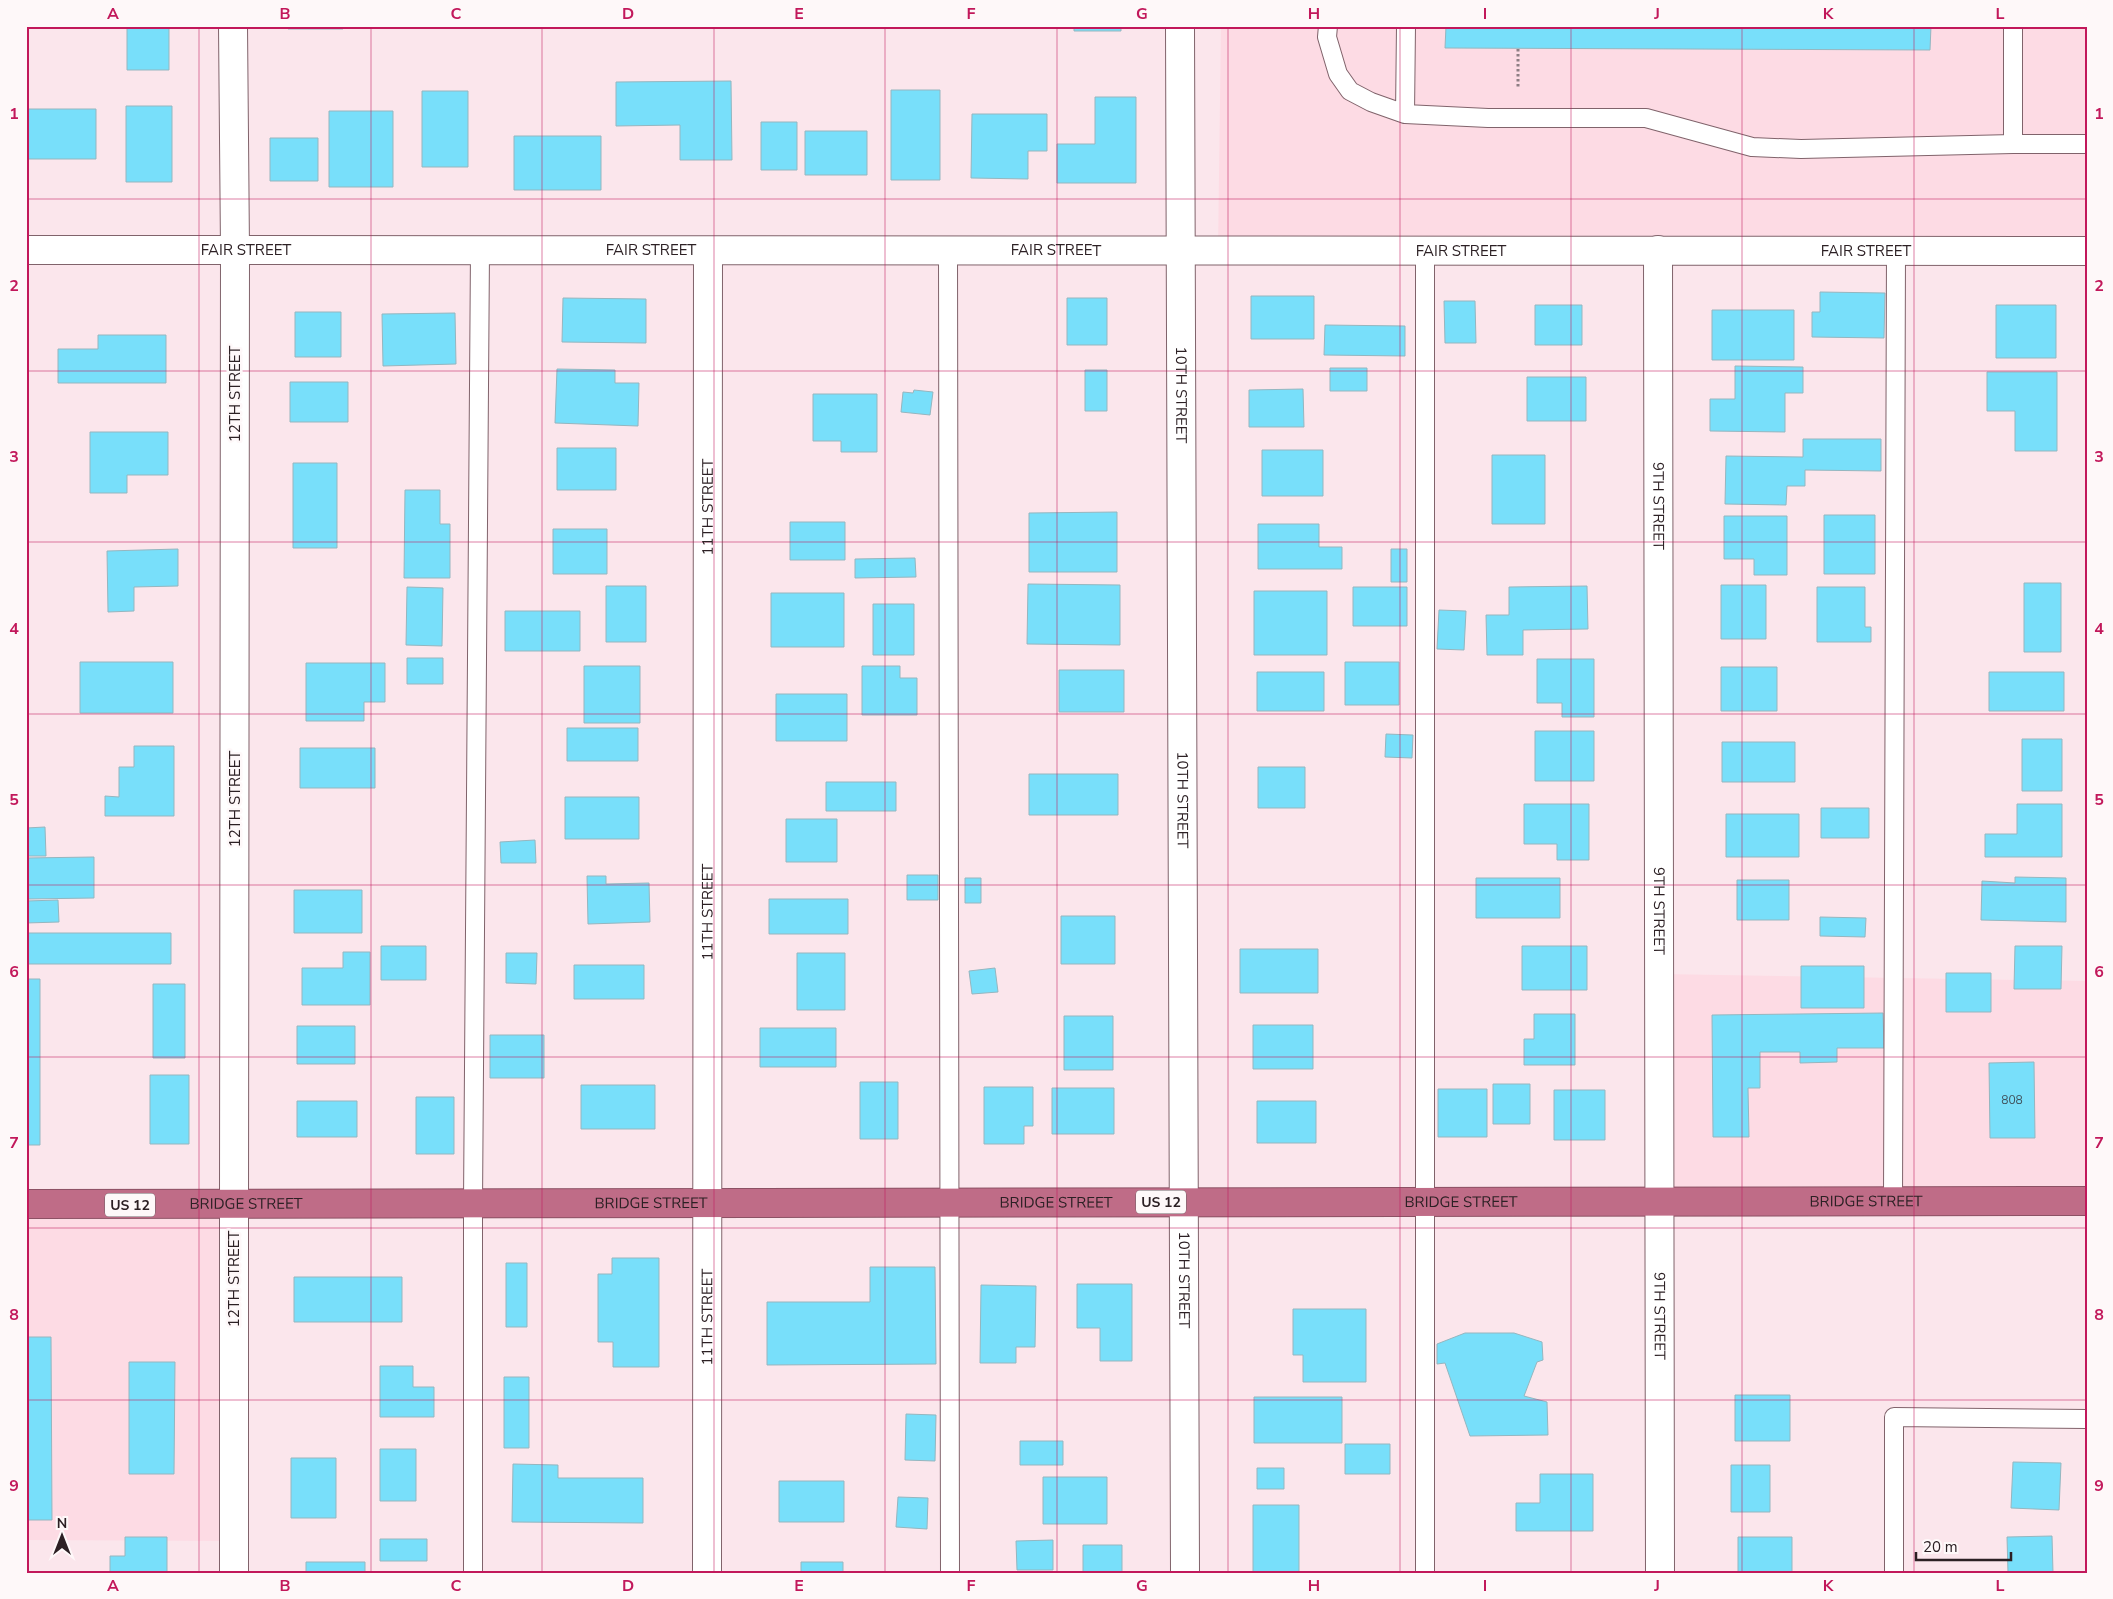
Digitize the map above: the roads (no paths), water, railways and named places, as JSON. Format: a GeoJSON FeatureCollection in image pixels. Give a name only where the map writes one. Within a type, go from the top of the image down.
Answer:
{"type":"FeatureCollection","features":[{"type":"Feature","properties":{"kind":"highway","name":"BRIDGE STREET"},"geometry":{"type":"LineString","coordinates":[[26,1204],[708,1204],[1660,1200],[2087,1201]]}},
{"type":"Feature","properties":{"kind":"street","name":"12TH STREET"},"geometry":{"type":"LineString","coordinates":[[232,26],[235,250],[234,1573]]}},
{"type":"Feature","properties":{"kind":"street","name":"10TH STREET"},"geometry":{"type":"LineString","coordinates":[[1180,26],[1185,1573]]}},
{"type":"Feature","properties":{"kind":"street","name":"FAIR STREET"},"geometry":{"type":"LineString","coordinates":[[26,250],[2087,251]]}},
{"type":"Feature","properties":{"kind":"street","name":"9TH STREET"},"geometry":{"type":"LineString","coordinates":[[1658,250],[1660,1573]]}},
{"type":"Feature","properties":{"kind":"street","name":"11TH STREET"},"geometry":{"type":"LineString","coordinates":[[707,1573],[708,251]]}},
{"type":"Feature","properties":{"kind":"lane"},"geometry":{"type":"LineString","coordinates":[[1328,26],[1327,37],[1338,74],[1350,92],[1371,102],[1406,114],[1488,118],[1646,118],[1752,147],[1801,149],[2087,144]]}},
{"type":"Feature","properties":{"kind":"lane"},"geometry":{"type":"LineString","coordinates":[[1406,26],[1406,114]]}},
{"type":"Feature","properties":{"kind":"lane"},"geometry":{"type":"LineString","coordinates":[[2013,26],[2013,144]]}},
{"type":"Feature","properties":{"kind":"lane"},"geometry":{"type":"LineString","coordinates":[[473,1573],[473,1204],[480,250]]}},
{"type":"Feature","properties":{"kind":"lane"},"geometry":{"type":"LineString","coordinates":[[1425,250],[1425,1573]]}},
{"type":"Feature","properties":{"kind":"lane"},"geometry":{"type":"LineString","coordinates":[[948,251],[950,1573]]}},
{"type":"Feature","properties":{"kind":"lane"},"geometry":{"type":"LineString","coordinates":[[1893,1200],[1896,251]]}},
{"type":"Feature","properties":{"kind":"lane"},"geometry":{"type":"LineString","coordinates":[[1894,1573],[1894,1417],[2087,1419]]}}]}
